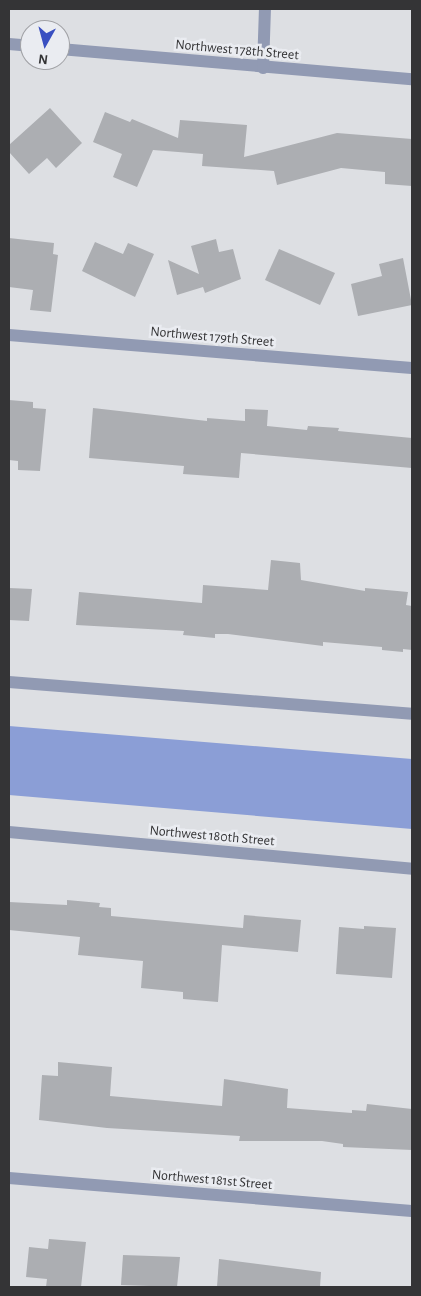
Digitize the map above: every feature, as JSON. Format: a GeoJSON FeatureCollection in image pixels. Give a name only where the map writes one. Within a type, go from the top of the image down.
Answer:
{"type":"FeatureCollection","features":[{"type":"Feature","properties":{"kind":"street"},"geometry":{"type":"LineString","coordinates":[[263,68],[265,9]]}},
{"type":"Feature","properties":{"kind":"street","name":"Northwest 178th Street"},"geometry":{"type":"LineString","coordinates":[[70,50],[263,68],[412,79]]}},
{"type":"Feature","properties":{"kind":"street","name":"Northwest 179th Street"},"geometry":{"type":"LineString","coordinates":[[9,335],[412,368]]}},
{"type":"Feature","properties":{"kind":"street"},"geometry":{"type":"LineString","coordinates":[[9,682],[412,714]]}},
{"type":"Feature","properties":{"kind":"street","name":"Northwest 180th Street"},"geometry":{"type":"LineString","coordinates":[[9,832],[412,869]]}},
{"type":"Feature","properties":{"kind":"street","name":"Northwest 181st Street"},"geometry":{"type":"LineString","coordinates":[[9,1178],[412,1211]]}},
{"type":"Feature","properties":{"kind":"water"},"geometry":{"type":"Polygon","coordinates":[[[9,726],[412,759],[412,829],[9,795],[9,726]]]}},
{"type":"Feature","properties":{"kind":"building"},"geometry":{"type":"Polygon","coordinates":[[[50,108],[82,143],[56,168],[47,158],[29,174],[9,152],[9,145],[50,108]]]}},
{"type":"Feature","properties":{"kind":"building"},"geometry":{"type":"Polygon","coordinates":[[[105,112],[130,122],[132,119],[178,138],[180,120],[247,125],[244,157],[337,133],[412,139],[412,186],[385,184],[385,172],[341,168],[277,185],[274,171],[202,166],[203,154],[153,150],[137,187],[113,177],[122,154],[93,142],[105,112]]]}},
{"type":"Feature","properties":{"kind":"building"},"geometry":{"type":"Polygon","coordinates":[[[9,238],[54,243],[53,254],[58,255],[51,312],[30,310],[33,290],[9,287],[9,238]]]}},
{"type":"Feature","properties":{"kind":"building"},"geometry":{"type":"Polygon","coordinates":[[[216,239],[219,252],[233,249],[241,279],[205,293],[203,287],[177,295],[168,260],[199,274],[191,246],[216,239]]]}},
{"type":"Feature","properties":{"kind":"building"},"geometry":{"type":"Polygon","coordinates":[[[95,242],[123,254],[128,243],[154,254],[135,297],[82,271],[95,242]]]}},
{"type":"Feature","properties":{"kind":"building"},"geometry":{"type":"Polygon","coordinates":[[[279,249],[335,273],[320,305],[265,280],[279,249]]]}},
{"type":"Feature","properties":{"kind":"building"},"geometry":{"type":"Polygon","coordinates":[[[403,258],[412,305],[358,316],[351,284],[382,276],[379,264],[403,258]]]}},
{"type":"Feature","properties":{"kind":"building"},"geometry":{"type":"Polygon","coordinates":[[[9,400],[33,402],[33,408],[46,409],[40,471],[18,470],[18,461],[9,460],[9,400]]]}},
{"type":"Feature","properties":{"kind":"building"},"geometry":{"type":"Polygon","coordinates":[[[93,408],[207,421],[207,418],[245,421],[245,409],[268,410],[267,426],[307,430],[308,426],[339,428],[338,431],[412,438],[412,468],[241,453],[239,478],[183,474],[184,466],[89,458],[93,408]]]}},
{"type":"Feature","properties":{"kind":"building"},"geometry":{"type":"Polygon","coordinates":[[[271,560],[300,563],[301,580],[365,591],[365,588],[408,592],[406,605],[412,606],[412,650],[403,649],[403,652],[382,650],[382,647],[323,642],[323,646],[228,634],[215,634],[215,638],[183,635],[184,631],[76,625],[79,592],[202,603],[203,585],[268,590],[271,560]]]}},
{"type":"Feature","properties":{"kind":"building"},"geometry":{"type":"Polygon","coordinates":[[[9,588],[32,589],[29,621],[9,620],[9,588]]]}},
{"type":"Feature","properties":{"kind":"building"},"geometry":{"type":"Polygon","coordinates":[[[67,900],[100,903],[99,907],[111,908],[111,916],[243,928],[244,915],[301,920],[298,952],[222,945],[218,1002],[183,999],[183,992],[141,988],[143,961],[78,955],[80,937],[9,930],[9,902],[67,905],[67,900]]]}},
{"type":"Feature","properties":{"kind":"building"},"geometry":{"type":"Polygon","coordinates":[[[364,926],[396,928],[392,978],[336,974],[339,927],[364,929],[364,926]]]}},
{"type":"Feature","properties":{"kind":"building"},"geometry":{"type":"Polygon","coordinates":[[[58,1062],[112,1067],[110,1096],[222,1106],[224,1079],[288,1089],[287,1108],[352,1113],[352,1110],[366,1111],[367,1104],[412,1109],[412,1150],[343,1147],[343,1144],[322,1141],[239,1141],[240,1136],[107,1128],[39,1120],[42,1075],[58,1076],[58,1062]]]}},
{"type":"Feature","properties":{"kind":"building"},"geometry":{"type":"Polygon","coordinates":[[[49,1239],[86,1242],[81,1287],[46,1287],[47,1279],[26,1277],[29,1247],[48,1249],[49,1239]]]}},
{"type":"Feature","properties":{"kind":"building"},"geometry":{"type":"Polygon","coordinates":[[[123,1255],[180,1257],[177,1287],[121,1285],[123,1255]]]}},
{"type":"Feature","properties":{"kind":"building"},"geometry":{"type":"Polygon","coordinates":[[[219,1259],[321,1272],[320,1287],[217,1287],[219,1259]]]}}]}
